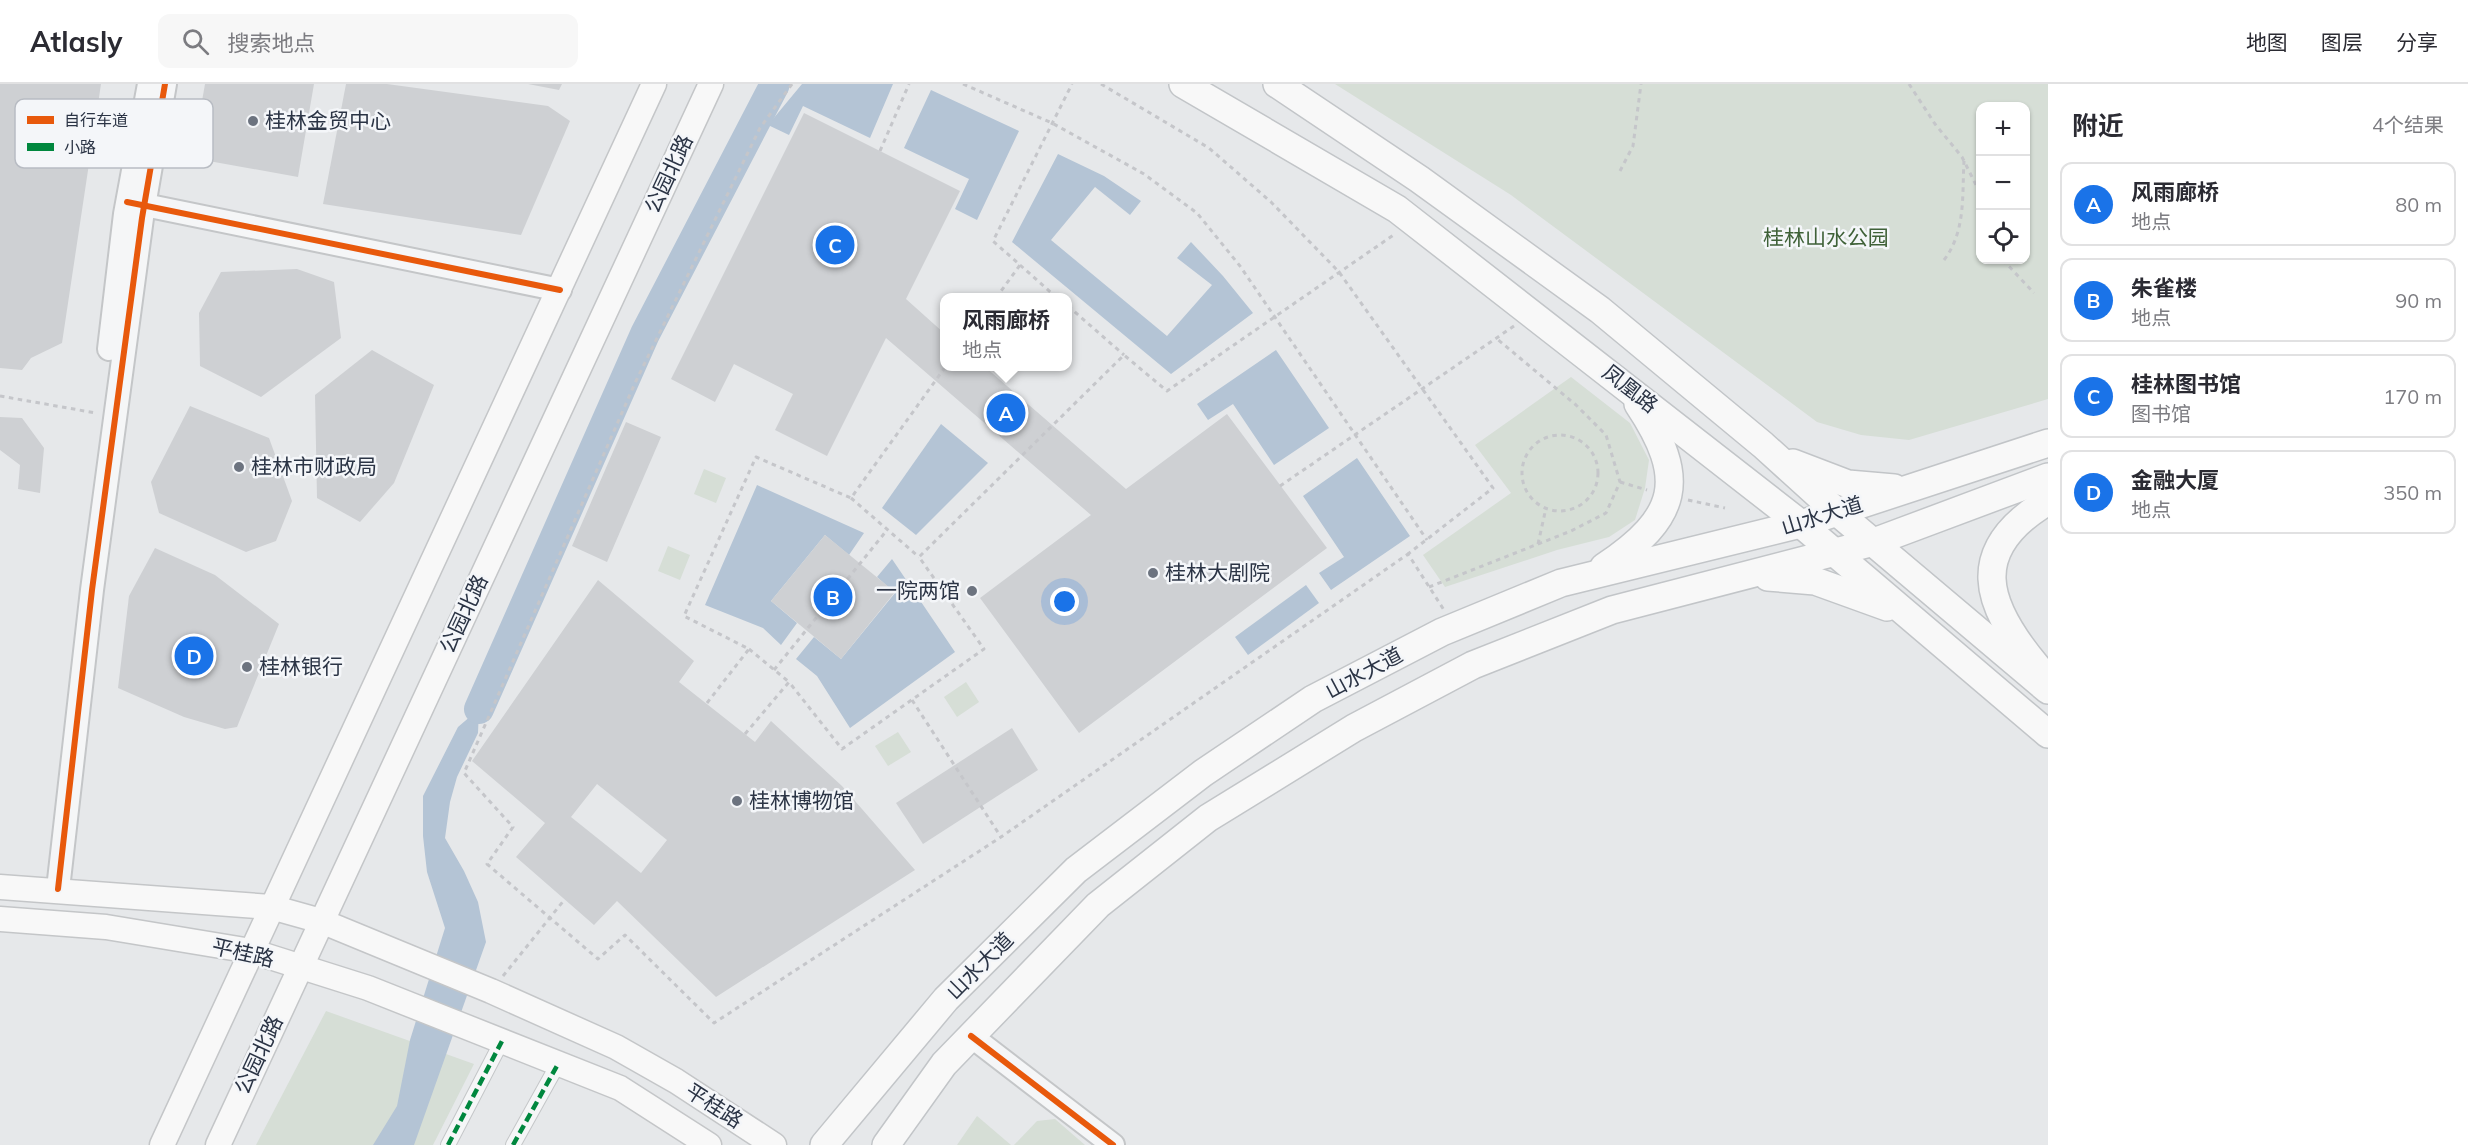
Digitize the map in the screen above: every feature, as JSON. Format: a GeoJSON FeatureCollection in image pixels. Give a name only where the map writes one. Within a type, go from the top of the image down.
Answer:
{"type":"FeatureCollection","features":[{"type":"Feature","properties":{"kind":"main road"},"geometry":{"type":"LineString","coordinates":[[162,1145],[654,84]]}},
{"type":"Feature","properties":{"kind":"main road","name":"公园北路"},"geometry":{"type":"LineString","coordinates":[[218,1145],[711,84]]}},
{"type":"Feature","properties":{"kind":"main road","name":"凤凰路"},"geometry":{"type":"LineString","coordinates":[[1183,84],[1413,221],[1801,524],[2048,734]]}},
{"type":"Feature","properties":{"kind":"main road","name":"凤凰路"},"geometry":{"type":"LineString","coordinates":[[1277,84],[1419,179],[1600,310],[1763,445],[1837,512],[2048,690]]}},
{"type":"Feature","properties":{"kind":"main road"},"geometry":{"type":"LineString","coordinates":[[1590,576],[1646,536],[1668,503],[1669,468],[1657,433],[1618,380]]}},
{"type":"Feature","properties":{"kind":"main road","name":"山水大道"},"geometry":{"type":"LineString","coordinates":[[824,1145],[946,999],[1076,870],[1203,773],[1313,699],[1455,627],[1561,583],[1801,524],[2048,443]]}},
{"type":"Feature","properties":{"kind":"main road"},"geometry":{"type":"LineString","coordinates":[[1763,445],[1802,468],[1848,484],[1889,489],[1931,481]]}},
{"type":"Feature","properties":{"kind":"main road","name":"山水大道"},"geometry":{"type":"LineString","coordinates":[[886,1145],[944,1064],[1098,905],[1208,818],[1354,728],[1473,664],[1612,610],[1874,542],[2048,477]]}},
{"type":"Feature","properties":{"kind":"main road"},"geometry":{"type":"LineString","coordinates":[[2048,501],[2011,527],[1996,558],[1991,585],[2001,614],[2048,680]]}},
{"type":"Feature","properties":{"kind":"main road"},"geometry":{"type":"LineString","coordinates":[[1716,583],[1764,577],[1815,581],[1894,610],[1928,632]]}},
{"type":"Feature","properties":{"kind":"main road","name":"平桂路"},"geometry":{"type":"LineString","coordinates":[[0,887],[271,907],[321,921],[490,991],[616,1047],[676,1081],[774,1145]]}},
{"type":"Feature","properties":{"kind":"main road","name":"平桂路"},"geometry":{"type":"LineString","coordinates":[[0,919],[106,927],[251,951],[368,988],[620,1088],[709,1145]]}},
{"type":"Feature","properties":{"kind":"street"},"geometry":{"type":"LineString","coordinates":[[147,99],[149,84]]}},
{"type":"Feature","properties":{"kind":"street"},"geometry":{"type":"LineString","coordinates":[[161,99],[165,84]]}},
{"type":"Feature","properties":{"kind":"street"},"geometry":{"type":"LineString","coordinates":[[50,889],[92,590],[140,168]]}},
{"type":"Feature","properties":{"kind":"street"},"geometry":{"type":"LineString","coordinates":[[50,889],[102,415],[135,210],[145,168]]}},
{"type":"Feature","properties":{"kind":"street"},"geometry":{"type":"LineString","coordinates":[[135,210],[558,295]]}},
{"type":"Feature","properties":{"kind":"street"},"geometry":{"type":"LineString","coordinates":[[971,1036],[1113,1145]]}},
{"type":"Feature","properties":{"kind":"street"},"geometry":{"type":"LineString","coordinates":[[448,1145],[502,1041]]}},
{"type":"Feature","properties":{"kind":"street"},"geometry":{"type":"LineString","coordinates":[[513,1145],[558,1064]]}},
{"type":"Feature","properties":{"kind":"path"},"geometry":{"type":"LineString","coordinates":[[792,84],[760,128],[635,384],[464,773],[513,826],[487,864],[598,959],[625,934],[714,1023],[1001,837],[1408,554],[1493,488],[1340,272],[1271,202],[1209,148],[1101,84]]}},
{"type":"Feature","properties":{"kind":"path"},"geometry":{"type":"LineString","coordinates":[[880,151],[909,84]]}},
{"type":"Feature","properties":{"kind":"path"},"geometry":{"type":"LineString","coordinates":[[963,84],[1052,123],[1144,174],[1197,213],[1240,266],[1273,318],[1356,434],[1426,540]]}},
{"type":"Feature","properties":{"kind":"path"},"geometry":{"type":"LineString","coordinates":[[1052,293],[993,241],[1072,84]]}},
{"type":"Feature","properties":{"kind":"path"},"geometry":{"type":"LineString","coordinates":[[1620,171],[1633,146],[1641,84]]}},
{"type":"Feature","properties":{"kind":"path"},"geometry":{"type":"LineString","coordinates":[[1909,84],[1935,124],[1964,161],[1976,185]]}},
{"type":"Feature","properties":{"kind":"path"},"geometry":{"type":"LineString","coordinates":[[1944,260],[1954,246],[1961,220],[1964,161]]}},
{"type":"Feature","properties":{"kind":"path"},"geometry":{"type":"LineString","coordinates":[[1072,310],[1167,391],[1413,221]]}},
{"type":"Feature","properties":{"kind":"path"},"geometry":{"type":"LineString","coordinates":[[2006,264],[2034,293]]}},
{"type":"Feature","properties":{"kind":"path"},"geometry":{"type":"LineString","coordinates":[[999,293],[1020,265]]}},
{"type":"Feature","properties":{"kind":"path"},"geometry":{"type":"LineString","coordinates":[[1280,486],[1533,313]]}},
{"type":"Feature","properties":{"kind":"path"},"geometry":{"type":"LineString","coordinates":[[1429,587],[1538,544],[1606,513],[1620,482],[1606,435],[1576,405],[1496,338]]}},
{"type":"Feature","properties":{"kind":"path"},"geometry":{"type":"LineString","coordinates":[[919,557],[1124,355]]}},
{"type":"Feature","properties":{"kind":"path"},"geometry":{"type":"LineString","coordinates":[[851,498],[942,371]]}},
{"type":"Feature","properties":{"kind":"path"},"geometry":{"type":"LineString","coordinates":[[0,396],[102,415]]}},
{"type":"Feature","properties":{"kind":"path"},"geometry":{"type":"LineString","coordinates":[[1561,435],[1573,437],[1584,443],[1597,464],[1594,489],[1577,507],[1565,511],[1546,508],[1531,498],[1524,487],[1523,462],[1529,451],[1543,439],[1561,435]]}},
{"type":"Feature","properties":{"kind":"path"},"geometry":{"type":"LineString","coordinates":[[756,457],[851,498],[919,557],[984,649],[842,748],[789,682],[748,649],[684,616],[756,457]]}},
{"type":"Feature","properties":{"kind":"path"},"geometry":{"type":"LineString","coordinates":[[1538,544],[1546,508]]}},
{"type":"Feature","properties":{"kind":"path"},"geometry":{"type":"LineString","coordinates":[[774,670],[887,530]]}},
{"type":"Feature","properties":{"kind":"path"},"geometry":{"type":"LineString","coordinates":[[1408,554],[1455,627]]}},
{"type":"Feature","properties":{"kind":"path"},"geometry":{"type":"LineString","coordinates":[[707,703],[748,649]]}},
{"type":"Feature","properties":{"kind":"path"},"geometry":{"type":"LineString","coordinates":[[745,734],[789,682]]}},
{"type":"Feature","properties":{"kind":"path"},"geometry":{"type":"LineString","coordinates":[[912,699],[1001,837]]}},
{"type":"Feature","properties":{"kind":"path"},"geometry":{"type":"LineString","coordinates":[[490,991],[565,899]]}},
{"type":"Feature","properties":{"kind":"green space","name":"桂林山水公园"},"geometry":{"type":"Polygon","coordinates":[[[1335,84],[2048,84],[2048,399],[1909,440],[1861,435],[1817,422],[1511,195],[1335,84]]]}},
{"type":"Feature","properties":{"kind":"green space"},"geometry":{"type":"Polygon","coordinates":[[[1571,377],[1630,423],[1649,460],[1645,488],[1635,520],[1609,537],[1557,550],[1445,587],[1423,555],[1511,493],[1475,445],[1571,377]]]}},
{"type":"Feature","properties":{"kind":"green space"},"geometry":{"type":"Polygon","coordinates":[[[704,469],[726,478],[716,503],[694,494],[704,469]]]}},
{"type":"Feature","properties":{"kind":"green space"},"geometry":{"type":"Polygon","coordinates":[[[668,546],[690,555],[680,580],[658,571],[668,546]]]}},
{"type":"Feature","properties":{"kind":"green space"},"geometry":{"type":"Polygon","coordinates":[[[966,682],[979,702],[957,717],[944,697],[966,682]]]}},
{"type":"Feature","properties":{"kind":"green space"},"geometry":{"type":"Polygon","coordinates":[[[898,732],[911,752],[888,766],[875,746],[898,732]]]}},
{"type":"Feature","properties":{"kind":"green space"},"geometry":{"type":"Polygon","coordinates":[[[326,1011],[474,1064],[433,1145],[256,1145],[326,1011]]]}},
{"type":"Feature","properties":{"kind":"green space"},"geometry":{"type":"Polygon","coordinates":[[[977,1116],[1011,1145],[957,1145],[977,1116]]]}},
{"type":"Feature","properties":{"kind":"green space"},"geometry":{"type":"Polygon","coordinates":[[[1055,1119],[1085,1145],[1014,1145],[1037,1121],[1055,1119]]]}},
{"type":"Feature","properties":{"kind":"water"},"geometry":{"type":"Polygon","coordinates":[[[802,84],[893,84],[870,138],[803,106],[789,135],[768,125],[802,84]]]}},
{"type":"Feature","properties":{"kind":"water"},"geometry":{"type":"Polygon","coordinates":[[[931,90],[1019,131],[977,220],[955,209],[969,179],[904,148],[931,90]]]}},
{"type":"Feature","properties":{"kind":"water"},"geometry":{"type":"Polygon","coordinates":[[[1058,154],[1104,176],[1141,201],[1130,215],[1095,187],[1051,240],[1167,336],[1212,285],[1177,258],[1191,242],[1253,313],[1171,374],[1012,242],[1058,154]]]}},
{"type":"Feature","properties":{"kind":"water"},"geometry":{"type":"Polygon","coordinates":[[[1276,350],[1329,428],[1274,465],[1233,404],[1208,420],[1197,404],[1276,350]]]}},
{"type":"Feature","properties":{"kind":"water"},"geometry":{"type":"Polygon","coordinates":[[[941,424],[988,463],[916,535],[882,508],[941,424]]]}},
{"type":"Feature","properties":{"kind":"water"},"geometry":{"type":"Polygon","coordinates":[[[1357,458],[1410,536],[1331,590],[1319,573],[1344,557],[1303,496],[1357,458]]]}},
{"type":"Feature","properties":{"kind":"water"},"geometry":{"type":"Polygon","coordinates":[[[757,485],[864,533],[849,555],[825,535],[771,601],[797,623],[781,645],[763,628],[705,605],[757,485]]]}},
{"type":"Feature","properties":{"kind":"water"},"geometry":{"type":"Polygon","coordinates":[[[892,559],[955,652],[850,728],[817,676],[796,659],[814,637],[841,659],[895,593],[877,577],[892,559]]]}},
{"type":"Feature","properties":{"kind":"water"},"geometry":{"type":"Polygon","coordinates":[[[1306,585],[1319,603],[1248,655],[1235,637],[1306,585]]]}},
{"type":"Feature","properties":{"kind":"water"},"geometry":{"type":"Polygon","coordinates":[[[479,709],[478,733],[457,777],[450,802],[445,838],[478,902],[486,942],[414,1145],[373,1145],[397,1106],[410,1040],[445,928],[427,872],[423,836],[423,796],[458,727],[479,709]]]}},
{"type":"Feature","properties":{"kind":"building"},"geometry":{"type":"Polygon","coordinates":[[[0,84],[101,84],[99,99],[15,99],[15,168],[88,168],[62,343],[31,358],[22,370],[0,368],[0,84]]]}},
{"type":"Feature","properties":{"kind":"building","name":"桂林金贸中心"},"geometry":{"type":"Polygon","coordinates":[[[205,84],[314,84],[298,177],[213,162],[213,99],[202,99],[205,84]]]}},
{"type":"Feature","properties":{"kind":"building"},"geometry":{"type":"Polygon","coordinates":[[[346,84],[387,84],[548,106],[570,121],[521,235],[323,204],[346,84]]]}},
{"type":"Feature","properties":{"kind":"building"},"geometry":{"type":"Polygon","coordinates":[[[528,84],[562,84],[559,90],[528,84]]]}},
{"type":"Feature","properties":{"kind":"building"},"geometry":{"type":"Polygon","coordinates":[[[804,113],[960,191],[906,299],[940,329],[940,371],[990,371],[1126,489],[1227,414],[1327,548],[1079,733],[980,598],[1091,515],[886,338],[827,456],[775,430],[793,394],[734,364],[715,402],[671,379],[804,113]]]}},
{"type":"Feature","properties":{"kind":"building"},"geometry":{"type":"Polygon","coordinates":[[[297,269],[334,282],[341,338],[261,397],[200,366],[199,313],[221,272],[297,269]]]}},
{"type":"Feature","properties":{"kind":"building"},"geometry":{"type":"Polygon","coordinates":[[[372,350],[434,385],[394,483],[360,522],[317,498],[315,395],[372,350]]]}},
{"type":"Feature","properties":{"kind":"building"},"geometry":{"type":"Polygon","coordinates":[[[190,406],[269,438],[292,501],[276,541],[246,552],[159,513],[151,482],[190,406]]]}},
{"type":"Feature","properties":{"kind":"building"},"geometry":{"type":"Polygon","coordinates":[[[0,417],[22,418],[44,448],[40,493],[18,489],[20,465],[0,450],[0,417]]]}},
{"type":"Feature","properties":{"kind":"building"},"geometry":{"type":"Polygon","coordinates":[[[626,422],[661,437],[607,562],[572,546],[626,422]]]}},
{"type":"Feature","properties":{"kind":"building"},"geometry":{"type":"Polygon","coordinates":[[[825,535],[895,592],[841,659],[771,601],[825,535]]]}},
{"type":"Feature","properties":{"kind":"building"},"geometry":{"type":"Polygon","coordinates":[[[155,548],[215,575],[279,624],[237,727],[225,729],[184,717],[118,688],[129,596],[155,548]]]}},
{"type":"Feature","properties":{"kind":"building","name":"桂林博物馆"},"geometry":{"type":"Polygon","coordinates":[[[598,580],[694,661],[679,682],[755,742],[771,721],[842,786],[915,870],[716,997],[617,901],[594,925],[516,857],[545,823],[472,761],[598,580]],[[597,784],[571,817],[641,873],[667,840],[597,784]]]}},
{"type":"Feature","properties":{"kind":"building"},"geometry":{"type":"Polygon","coordinates":[[[1012,728],[1038,770],[923,844],[896,803],[1012,728]]]}},
{"type":"Feature","properties":{"kind":"waterway"},"geometry":{"type":"LineString","coordinates":[[479,709],[645,334],[775,84]]}},
{"type":"Feature","properties":{"kind":"marked path"},"geometry":{"type":"LineString","coordinates":[[448,1145],[502,1041]]}},
{"type":"Feature","properties":{"kind":"marked path"},"geometry":{"type":"LineString","coordinates":[[513,1145],[558,1064]]}},
{"type":"Feature","properties":{"kind":"cycle path"},"geometry":{"type":"LineString","coordinates":[[162,99],[165,84]]}},
{"type":"Feature","properties":{"kind":"cycle path"},"geometry":{"type":"LineString","coordinates":[[58,889],[92,590],[151,168]]}},
{"type":"Feature","properties":{"kind":"cycle path"},"geometry":{"type":"LineString","coordinates":[[127,202],[560,290]]}},
{"type":"Feature","properties":{"kind":"cycle path"},"geometry":{"type":"LineString","coordinates":[[971,1036],[1113,1145]]}},
{"type":"Feature","properties":{"kind":"place","name":"桂林金贸中心"},"geometry":{"type":"Point","coordinates":[253,121]}},
{"type":"Feature","properties":{"kind":"place","name":"桂林图书馆"},"geometry":{"type":"Point","coordinates":[835,245]}},
{"type":"Feature","properties":{"kind":"place","name":"风雨廊桥"},"geometry":{"type":"Point","coordinates":[1006,413]}},
{"type":"Feature","properties":{"kind":"place","name":"桂林市财政局"},"geometry":{"type":"Point","coordinates":[239,467]}},
{"type":"Feature","properties":{"kind":"place","name":"桂林大剧院"},"geometry":{"type":"Point","coordinates":[1153,573]}},
{"type":"Feature","properties":{"kind":"place","name":"一院两馆"},"geometry":{"type":"Point","coordinates":[972,591]}},
{"type":"Feature","properties":{"kind":"place","name":"朱雀楼"},"geometry":{"type":"Point","coordinates":[833,597]}},
{"type":"Feature","properties":{"kind":"place","name":"金融大厦"},"geometry":{"type":"Point","coordinates":[194,656]}},
{"type":"Feature","properties":{"kind":"place","name":"桂林银行"},"geometry":{"type":"Point","coordinates":[247,667]}},
{"type":"Feature","properties":{"kind":"place","name":"桂林博物馆"},"geometry":{"type":"Point","coordinates":[737,801]}}]}
